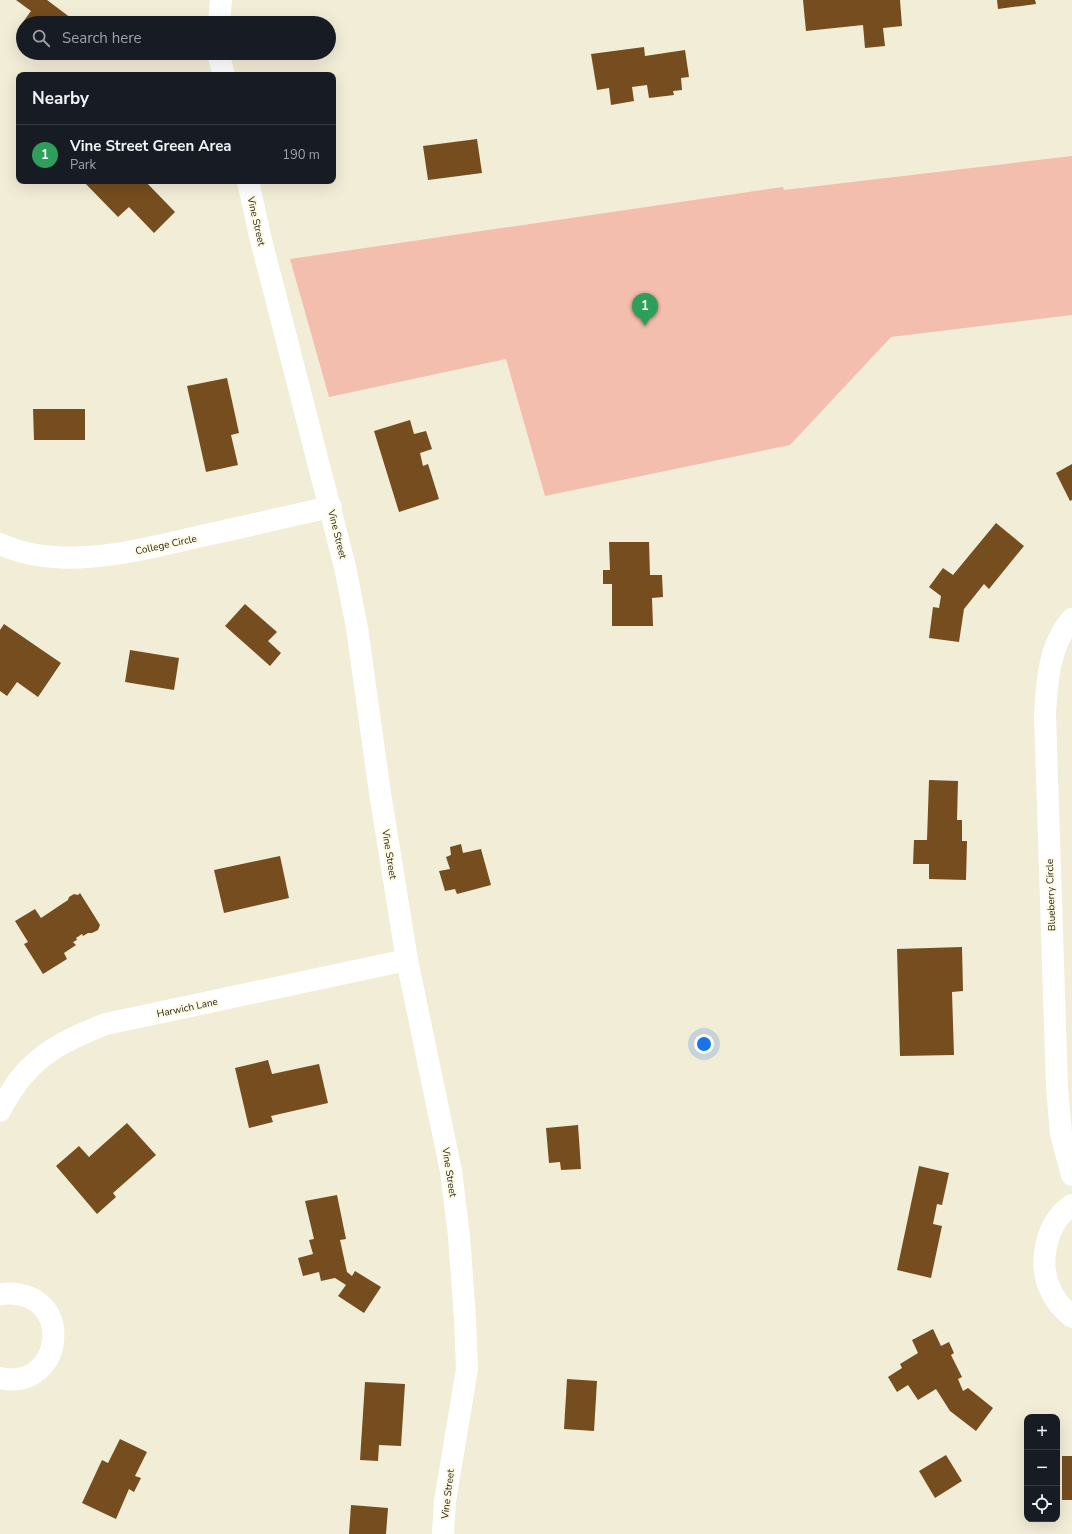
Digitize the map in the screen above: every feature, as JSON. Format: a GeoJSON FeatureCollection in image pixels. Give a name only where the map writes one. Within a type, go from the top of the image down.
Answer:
{"type":"FeatureCollection","features":[{"type":"Feature","properties":{"kind":"street"},"geometry":{"type":"LineString","coordinates":[[220,16],[221,0]]}},
{"type":"Feature","properties":{"kind":"street"},"geometry":{"type":"LineString","coordinates":[[220,60],[223,72]]}},
{"type":"Feature","properties":{"kind":"street","name":"Vine Street"},"geometry":{"type":"LineString","coordinates":[[249,184],[262,243],[343,555],[357,628],[380,793],[407,960],[451,1171],[459,1236],[465,1319],[466,1369],[445,1501],[443,1534]]}},
{"type":"Feature","properties":{"kind":"street","name":"College Circle"},"geometry":{"type":"LineString","coordinates":[[0,544],[32,554],[62,557],[124,553],[331,507]]}},
{"type":"Feature","properties":{"kind":"street","name":"Blueberry Circle"},"geometry":{"type":"LineString","coordinates":[[1072,619],[1066,625],[1054,651],[1047,682],[1044,714],[1057,1087],[1061,1134],[1072,1175]]}},
{"type":"Feature","properties":{"kind":"street","name":"Harwich Lane"},"geometry":{"type":"LineString","coordinates":[[0,1111],[15,1084],[33,1063],[81,1033],[106,1024],[407,960]]}},
{"type":"Feature","properties":{"kind":"street"},"geometry":{"type":"LineString","coordinates":[[1072,1204],[1058,1218],[1050,1232],[1045,1247],[1044,1263],[1046,1278],[1052,1293],[1061,1306],[1072,1317]]}},
{"type":"Feature","properties":{"kind":"street"},"geometry":{"type":"LineString","coordinates":[[0,1294],[14,1293],[27,1296],[38,1303],[48,1313],[53,1326],[54,1339],[50,1354],[42,1366],[30,1375],[16,1379],[0,1378]]}},
{"type":"Feature","properties":{"kind":"shaded area"},"geometry":{"type":"Polygon","coordinates":[[[1072,156],[1072,315],[891,337],[790,445],[545,496],[506,359],[329,397],[290,259],[783,187],[784,190],[1072,156]]]}},
{"type":"Feature","properties":{"kind":"building"},"geometry":{"type":"Polygon","coordinates":[[[16,0],[47,0],[68,16],[27,16],[31,11],[16,0]]]}},
{"type":"Feature","properties":{"kind":"building"},"geometry":{"type":"Polygon","coordinates":[[[803,0],[900,0],[902,26],[883,28],[885,46],[865,48],[863,25],[806,31],[803,0]]]}},
{"type":"Feature","properties":{"kind":"building"},"geometry":{"type":"Polygon","coordinates":[[[997,0],[1035,0],[1036,4],[998,9],[997,0]]]}},
{"type":"Feature","properties":{"kind":"building"},"geometry":{"type":"Polygon","coordinates":[[[644,47],[645,56],[685,50],[689,77],[681,78],[682,90],[673,91],[674,95],[649,98],[647,85],[632,87],[634,101],[611,105],[609,88],[597,90],[591,54],[644,47]]]}},
{"type":"Feature","properties":{"kind":"building"},"geometry":{"type":"Polygon","coordinates":[[[477,139],[482,173],[428,180],[423,146],[477,139]]]}},
{"type":"Feature","properties":{"kind":"building"},"geometry":{"type":"Polygon","coordinates":[[[86,184],[148,184],[175,212],[154,233],[129,207],[118,217],[86,184]]]}},
{"type":"Feature","properties":{"kind":"building"},"geometry":{"type":"Polygon","coordinates":[[[227,378],[239,433],[231,435],[238,465],[206,472],[187,386],[227,378]]]}},
{"type":"Feature","properties":{"kind":"building"},"geometry":{"type":"Polygon","coordinates":[[[33,409],[85,409],[85,440],[34,440],[33,409]]]}},
{"type":"Feature","properties":{"kind":"building"},"geometry":{"type":"Polygon","coordinates":[[[410,420],[414,434],[426,431],[432,449],[420,453],[423,466],[428,464],[439,499],[399,512],[374,431],[410,420]]]}},
{"type":"Feature","properties":{"kind":"building"},"geometry":{"type":"Polygon","coordinates":[[[1072,464],[1072,500],[1070,501],[1056,473],[1072,464]]]}},
{"type":"Feature","properties":{"kind":"building"},"geometry":{"type":"Polygon","coordinates":[[[996,523],[1024,546],[989,589],[984,584],[964,609],[959,642],[929,638],[933,607],[939,608],[941,596],[929,587],[943,568],[953,575],[996,523]]]}},
{"type":"Feature","properties":{"kind":"building"},"geometry":{"type":"Polygon","coordinates":[[[609,542],[649,542],[650,575],[662,575],[663,597],[652,598],[653,626],[612,626],[612,584],[603,584],[603,570],[610,570],[609,542]]]}},
{"type":"Feature","properties":{"kind":"building"},"geometry":{"type":"Polygon","coordinates":[[[245,604],[277,632],[268,641],[281,653],[270,666],[225,626],[245,604]]]}},
{"type":"Feature","properties":{"kind":"building"},"geometry":{"type":"Polygon","coordinates":[[[4,624],[61,663],[38,697],[17,682],[7,696],[0,691],[0,630],[4,624]]]}},
{"type":"Feature","properties":{"kind":"building"},"geometry":{"type":"Polygon","coordinates":[[[130,650],[179,658],[174,690],[125,682],[130,650]]]}},
{"type":"Feature","properties":{"kind":"building"},"geometry":{"type":"Polygon","coordinates":[[[929,780],[958,781],[957,820],[962,820],[962,841],[967,841],[966,880],[929,879],[929,864],[913,864],[914,840],[927,840],[929,780]]]}},
{"type":"Feature","properties":{"kind":"building"},"geometry":{"type":"Polygon","coordinates":[[[461,844],[463,853],[481,849],[491,885],[457,894],[455,889],[445,891],[439,871],[450,869],[446,857],[451,855],[450,847],[461,844]]]}},
{"type":"Feature","properties":{"kind":"building"},"geometry":{"type":"Polygon","coordinates":[[[280,856],[289,898],[224,913],[214,870],[280,856]]]}},
{"type":"Feature","properties":{"kind":"building"},"geometry":{"type":"Polygon","coordinates":[[[80,893],[100,925],[98,930],[83,936],[82,934],[76,938],[77,940],[73,942],[76,945],[64,953],[67,959],[43,974],[24,944],[28,942],[15,921],[35,909],[41,918],[68,900],[69,897],[80,893]]]}},
{"type":"Feature","properties":{"kind":"building"},"geometry":{"type":"Polygon","coordinates":[[[962,947],[963,991],[952,992],[954,1055],[900,1056],[897,949],[962,947]]]}},
{"type":"Feature","properties":{"kind":"building"},"geometry":{"type":"Polygon","coordinates":[[[268,1060],[272,1074],[319,1064],[328,1103],[271,1116],[273,1122],[249,1128],[235,1068],[268,1060]]]}},
{"type":"Feature","properties":{"kind":"building"},"geometry":{"type":"Polygon","coordinates":[[[127,1123],[156,1155],[113,1193],[116,1197],[97,1214],[56,1166],[79,1146],[89,1157],[127,1123]]]}},
{"type":"Feature","properties":{"kind":"building"},"geometry":{"type":"Polygon","coordinates":[[[578,1125],[581,1169],[561,1170],[560,1162],[549,1163],[546,1128],[578,1125]]]}},
{"type":"Feature","properties":{"kind":"building"},"geometry":{"type":"Polygon","coordinates":[[[919,1166],[949,1173],[942,1205],[937,1204],[933,1224],[942,1226],[931,1278],[897,1270],[919,1166]]]}},
{"type":"Feature","properties":{"kind":"building"},"geometry":{"type":"Polygon","coordinates":[[[337,1195],[346,1239],[340,1240],[347,1272],[352,1276],[355,1271],[381,1287],[364,1313],[338,1296],[346,1285],[335,1278],[321,1281],[319,1272],[303,1276],[298,1258],[313,1254],[309,1240],[314,1239],[305,1201],[337,1195]]]}},
{"type":"Feature","properties":{"kind":"building"},"geometry":{"type":"Polygon","coordinates":[[[933,1329],[941,1346],[949,1342],[954,1353],[951,1355],[962,1377],[958,1379],[963,1391],[968,1388],[993,1408],[976,1431],[950,1411],[936,1389],[918,1400],[908,1385],[897,1392],[888,1377],[902,1368],[900,1364],[918,1353],[912,1340],[933,1329]]]}},
{"type":"Feature","properties":{"kind":"building"},"geometry":{"type":"Polygon","coordinates":[[[567,1379],[597,1381],[594,1431],[564,1429],[567,1379]]]}},
{"type":"Feature","properties":{"kind":"building"},"geometry":{"type":"Polygon","coordinates":[[[365,1382],[405,1384],[401,1446],[379,1445],[378,1461],[360,1460],[365,1382]]]}},
{"type":"Feature","properties":{"kind":"building"},"geometry":{"type":"Polygon","coordinates":[[[120,1439],[147,1452],[135,1476],[141,1478],[134,1492],[129,1489],[116,1519],[82,1503],[102,1460],[108,1463],[120,1439]]]}},
{"type":"Feature","properties":{"kind":"building"},"geometry":{"type":"Polygon","coordinates":[[[946,1455],[962,1481],[935,1498],[919,1471],[946,1455]]]}},
{"type":"Feature","properties":{"kind":"building"},"geometry":{"type":"Polygon","coordinates":[[[1062,1456],[1072,1456],[1072,1500],[1062,1500],[1062,1456]]]}},
{"type":"Feature","properties":{"kind":"building"},"geometry":{"type":"Polygon","coordinates":[[[351,1505],[388,1508],[386,1534],[349,1534],[351,1505]]]}},
{"type":"Feature","properties":{"kind":"place","name":"Vine Street Green Area"},"geometry":{"type":"Point","coordinates":[645,326]}}]}
